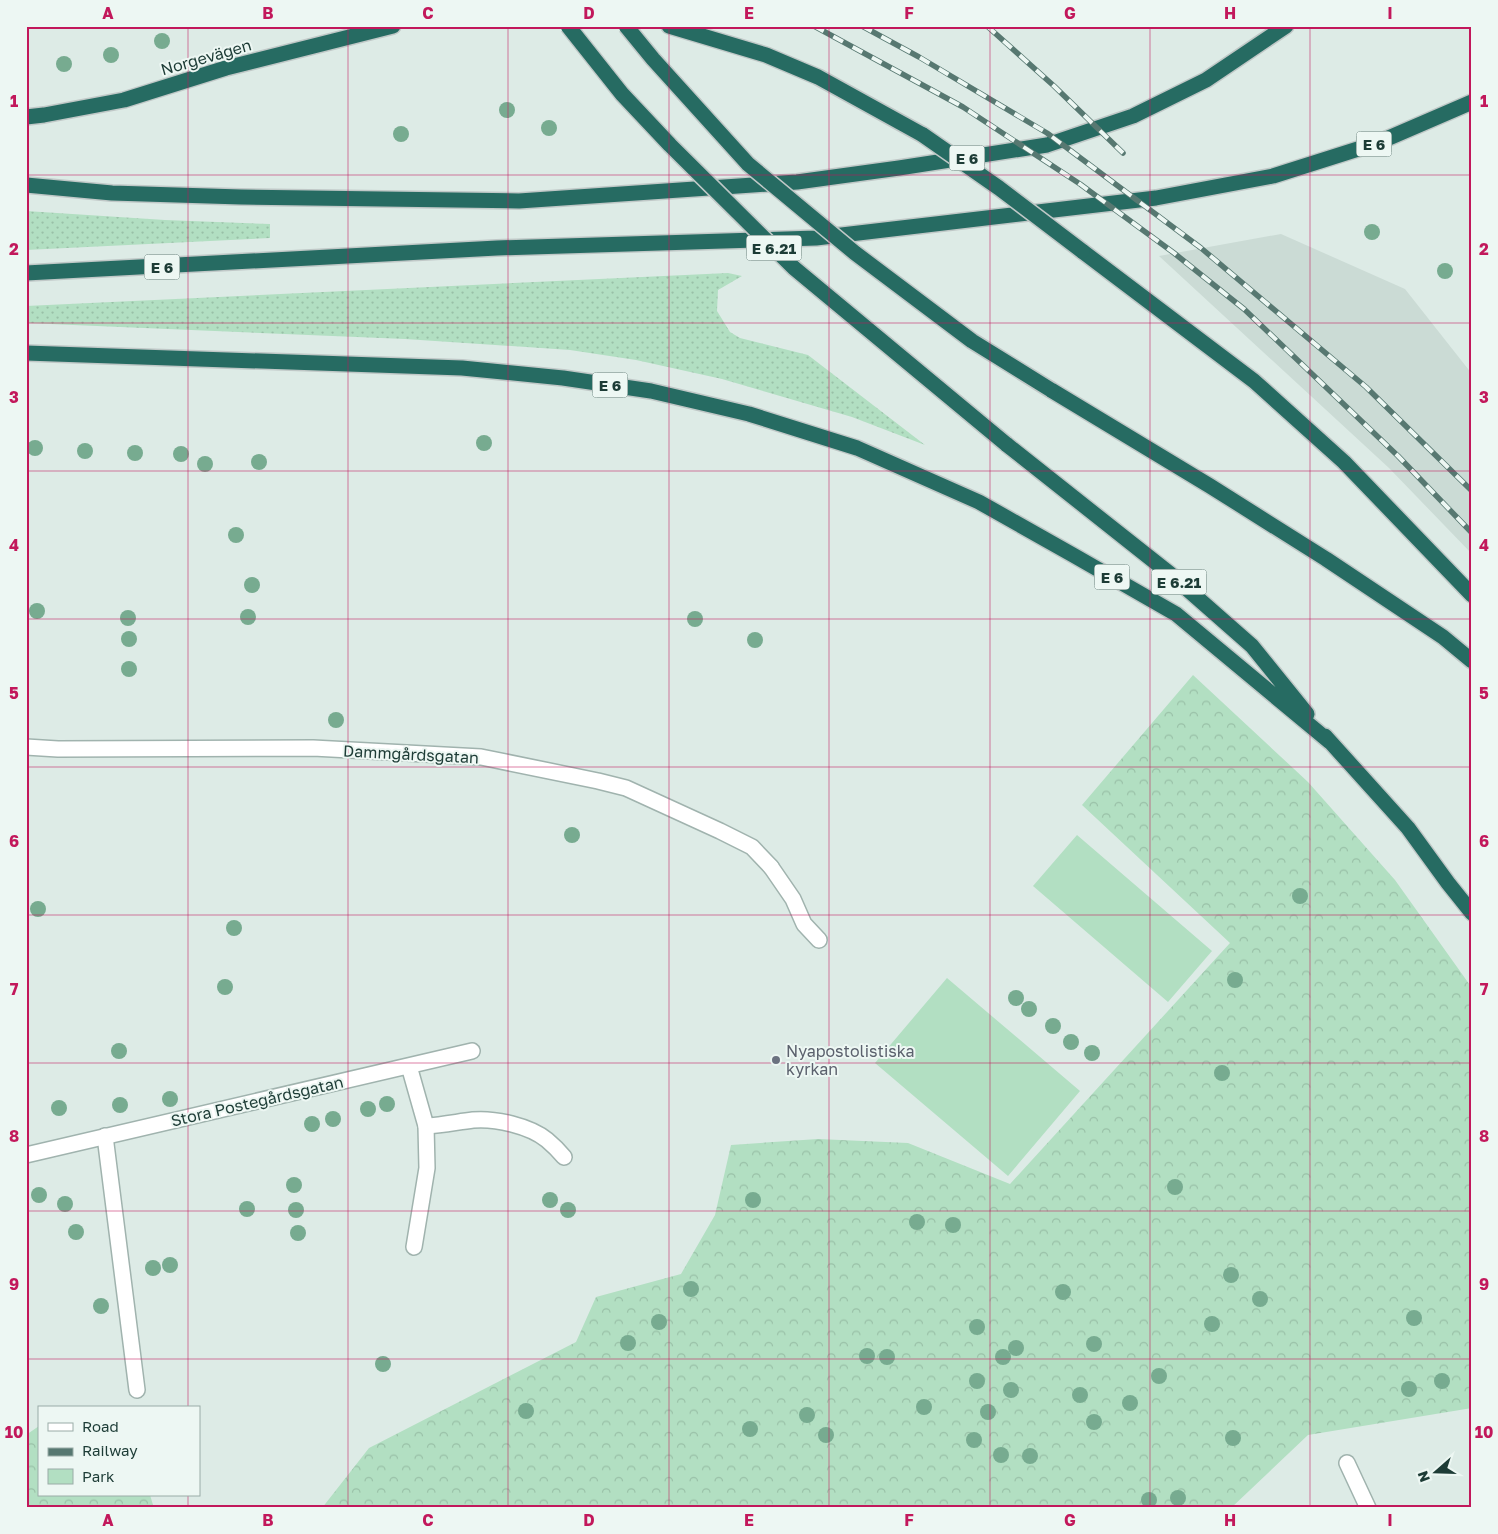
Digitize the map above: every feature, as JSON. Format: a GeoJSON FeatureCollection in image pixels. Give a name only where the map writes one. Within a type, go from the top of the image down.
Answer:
{"type":"FeatureCollection","features":[{"type":"Feature","properties":{"kind":"highway","name":"Norgevägen"},"geometry":{"type":"LineString","coordinates":[[26,117],[124,100],[226,68],[393,26]]}},
{"type":"Feature","properties":{"kind":"highway","name":"E 6.21"},"geometry":{"type":"LineString","coordinates":[[568,26],[622,94],[670,145],[794,268],[1006,444],[1169,573],[1252,646],[1330,742],[1408,828],[1472,913]]}},
{"type":"Feature","properties":{"kind":"highway","name":"E 6.21"},"geometry":{"type":"LineString","coordinates":[[626,26],[653,59],[748,164],[855,253],[972,341],[1326,559],[1443,637],[1472,661]]}},
{"type":"Feature","properties":{"kind":"highway","name":"E 6"},"geometry":{"type":"LineString","coordinates":[[669,26],[766,55],[818,77],[922,135],[999,188],[1254,381],[1344,462],[1472,596]]}},
{"type":"Feature","properties":{"kind":"highway","name":"E 6"},"geometry":{"type":"LineString","coordinates":[[26,185],[122,193],[241,197],[519,201],[797,182],[1047,145],[1133,116],[1190,88],[1206,80],[1286,26]]}},
{"type":"Feature","properties":{"kind":"highway","name":"E 6"},"geometry":{"type":"LineString","coordinates":[[26,273],[497,248],[816,238],[1146,199],[1273,176],[1377,143],[1472,102]]}},
{"type":"Feature","properties":{"kind":"highway","name":"E 6"},"geometry":{"type":"LineString","coordinates":[[26,353],[462,368],[563,378],[651,391],[749,414],[857,448],[979,502],[1048,540],[1176,614],[1330,742]]}},
{"type":"Feature","properties":{"kind":"street","name":"Dammgårdsgatan"},"geometry":{"type":"LineString","coordinates":[[26,747],[58,749],[313,748],[481,757],[598,781],[626,788],[720,830],[752,848],[771,867],[792,899],[804,924],[819,940]]}},
{"type":"Feature","properties":{"kind":"street","name":"Stora Postegårdsgatan"},"geometry":{"type":"LineString","coordinates":[[26,1155],[472,1052]]}},
{"type":"Feature","properties":{"kind":"street"},"geometry":{"type":"LineString","coordinates":[[409,1066],[426,1126],[427,1168],[414,1248]]}},
{"type":"Feature","properties":{"kind":"street"},"geometry":{"type":"LineString","coordinates":[[426,1126],[475,1120],[502,1122],[525,1128],[547,1139],[564,1156]]}},
{"type":"Feature","properties":{"kind":"street"},"geometry":{"type":"LineString","coordinates":[[105,1136],[137,1390]]}},
{"type":"Feature","properties":{"kind":"street"},"geometry":{"type":"LineString","coordinates":[[1347,1462],[1368,1508]]}},
{"type":"Feature","properties":{"kind":"shaded area"},"geometry":{"type":"Polygon","coordinates":[[[1281,234],[1405,289],[1472,374],[1472,554],[1389,468],[1159,256],[1281,234]]]}},
{"type":"Feature","properties":{"kind":"green space"},"geometry":{"type":"Polygon","coordinates":[[[26,211],[165,220],[270,224],[270,238],[26,250],[26,211]]]}},
{"type":"Feature","properties":{"kind":"green space"},"geometry":{"type":"Polygon","coordinates":[[[728,273],[742,276],[718,290],[717,311],[730,332],[740,338],[808,355],[925,445],[852,417],[722,379],[636,360],[570,350],[405,339],[26,323],[26,306],[728,273]]]}},
{"type":"Feature","properties":{"kind":"green space"},"geometry":{"type":"Polygon","coordinates":[[[1193,675],[1308,782],[1395,880],[1472,988],[1472,1408],[1308,1435],[1231,1508],[322,1508],[369,1448],[576,1342],[596,1297],[681,1274],[715,1215],[731,1145],[818,1139],[908,1143],[1010,1184],[1230,943],[1082,805],[1193,675]]]}},
{"type":"Feature","properties":{"kind":"green space"},"geometry":{"type":"Polygon","coordinates":[[[1077,835],[1212,951],[1168,1002],[1033,886],[1077,835]]]}},
{"type":"Feature","properties":{"kind":"green space"},"geometry":{"type":"Polygon","coordinates":[[[947,978],[1080,1091],[1008,1176],[875,1063],[947,978]]]}},
{"type":"Feature","properties":{"kind":"green space"},"geometry":{"type":"Polygon","coordinates":[[[38,1427],[38,1496],[150,1496],[154,1508],[26,1508],[26,1435],[38,1427]]]}},
{"type":"Feature","properties":{"kind":"railway"},"geometry":{"type":"LineString","coordinates":[[814,26],[963,107],[1080,184],[1174,253],[1244,309],[1398,456],[1472,533]]}},
{"type":"Feature","properties":{"kind":"railway"},"geometry":{"type":"LineString","coordinates":[[862,26],[919,57],[1047,133],[1201,248],[1366,387],[1472,491]]}},
{"type":"Feature","properties":{"kind":"railway"},"geometry":{"type":"LineString","coordinates":[[987,26],[1054,86],[1123,153]]}},
{"type":"Feature","properties":{"kind":"place","name":"Nyapostolistiska kyrkan"},"geometry":{"type":"Point","coordinates":[776,1060]}}]}
